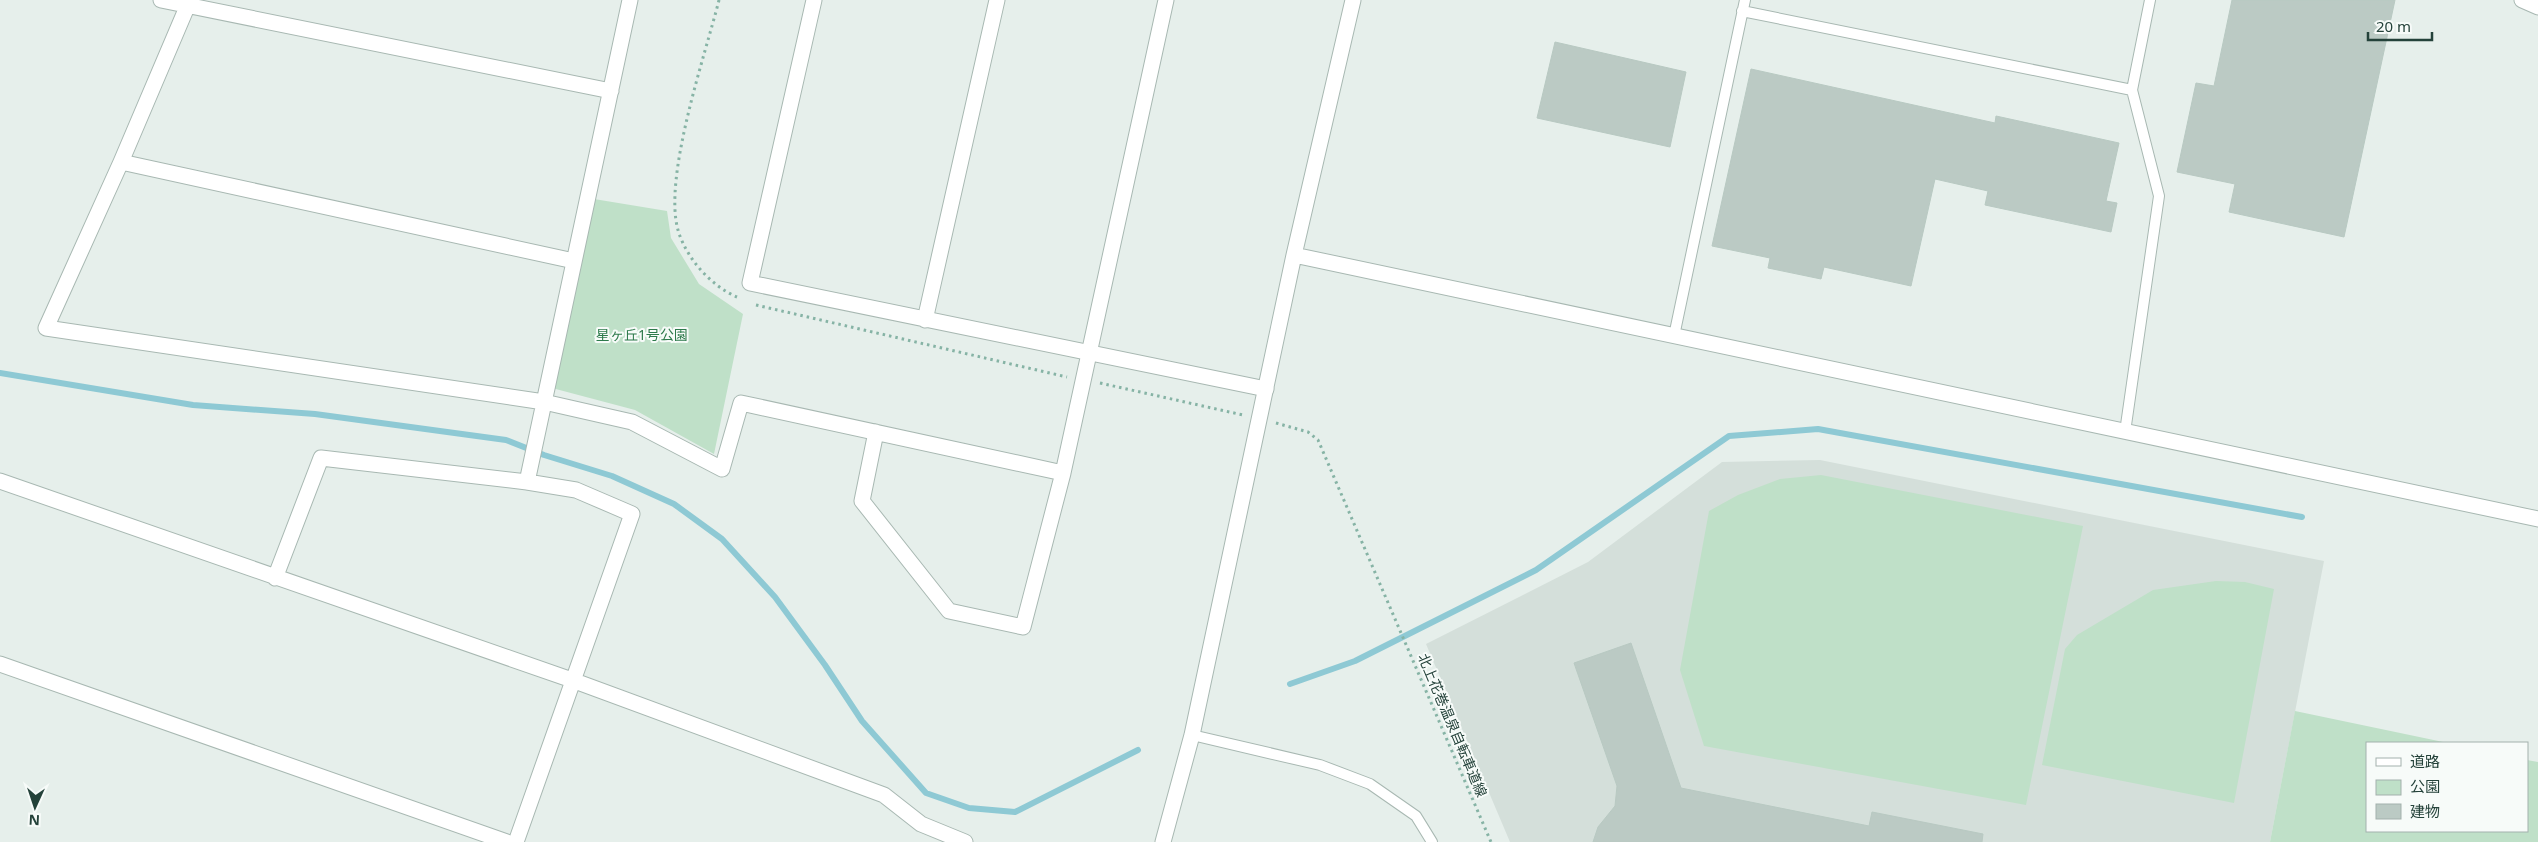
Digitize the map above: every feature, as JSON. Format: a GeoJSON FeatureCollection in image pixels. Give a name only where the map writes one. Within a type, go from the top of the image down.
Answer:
{"type":"FeatureCollection","features":[{"type":"Feature","properties":{"kind":"street"},"geometry":{"type":"LineString","coordinates":[[161,0],[189,3],[611,91]]}},
{"type":"Feature","properties":{"kind":"street"},"geometry":{"type":"LineString","coordinates":[[526,482],[630,0]]}},
{"type":"Feature","properties":{"kind":"street"},"geometry":{"type":"LineString","coordinates":[[814,0],[750,283],[1266,389]]}},
{"type":"Feature","properties":{"kind":"street"},"geometry":{"type":"LineString","coordinates":[[926,320],[997,0]]}},
{"type":"Feature","properties":{"kind":"street"},"geometry":{"type":"LineString","coordinates":[[876,432],[862,501],[949,611],[1023,627],[1063,473],[1166,0]]}},
{"type":"Feature","properties":{"kind":"street"},"geometry":{"type":"LineString","coordinates":[[1163,842],[1192,735],[1294,255],[1353,0]]}},
{"type":"Feature","properties":{"kind":"street"},"geometry":{"type":"LineString","coordinates":[[2522,0],[2538,7]]}},
{"type":"Feature","properties":{"kind":"street"},"geometry":{"type":"LineString","coordinates":[[189,3],[122,162],[46,328],[544,402],[632,422],[722,469],[741,403],[1063,473]]}},
{"type":"Feature","properties":{"kind":"street"},"geometry":{"type":"LineString","coordinates":[[122,162],[574,261]]}},
{"type":"Feature","properties":{"kind":"street"},"geometry":{"type":"LineString","coordinates":[[1294,255],[2538,519]]}},
{"type":"Feature","properties":{"kind":"street"},"geometry":{"type":"LineString","coordinates":[[275,578],[321,458],[526,482],[576,490],[632,514],[516,842]]}},
{"type":"Feature","properties":{"kind":"street"},"geometry":{"type":"LineString","coordinates":[[0,481],[572,680],[884,794],[921,824],[965,842]]}},
{"type":"Feature","properties":{"kind":"street"},"geometry":{"type":"LineString","coordinates":[[0,664],[507,842]]}},
{"type":"Feature","properties":{"kind":"lane"},"geometry":{"type":"LineString","coordinates":[[1674,336],[1744,0]]}},
{"type":"Feature","properties":{"kind":"lane"},"geometry":{"type":"LineString","coordinates":[[2125,432],[2159,196],[2132,90],[2150,0]]}},
{"type":"Feature","properties":{"kind":"lane"},"geometry":{"type":"LineString","coordinates":[[1742,11],[2132,90]]}},
{"type":"Feature","properties":{"kind":"lane"},"geometry":{"type":"LineString","coordinates":[[1192,735],[1320,765],[1370,784],[1416,816],[1432,842]]}},
{"type":"Feature","properties":{"kind":"path","name":"北上花巻温泉自転車道線"},"geometry":{"type":"LineString","coordinates":[[1394,616],[1491,842]]}},
{"type":"Feature","properties":{"kind":"shaded area"},"geometry":{"type":"Polygon","coordinates":[[[1820,460],[2324,561],[2270,842],[1510,842],[1426,644],[1588,562],[1722,462],[1820,460]]]}},
{"type":"Feature","properties":{"kind":"green space","name":"星ヶ丘1号公園"},"geometry":{"type":"Polygon","coordinates":[[[594,199],[667,211],[671,238],[699,284],[743,314],[714,454],[635,410],[552,388],[594,199]]]}},
{"type":"Feature","properties":{"kind":"green space"},"geometry":{"type":"Polygon","coordinates":[[[1821,475],[2083,526],[2026,805],[1704,746],[1680,670],[1709,511],[1738,495],[1780,479],[1821,475]]]}},
{"type":"Feature","properties":{"kind":"green space"},"geometry":{"type":"Polygon","coordinates":[[[2216,581],[2245,582],[2274,589],[2234,803],[2042,765],[2065,649],[2077,635],[2153,590],[2216,581]]]}},
{"type":"Feature","properties":{"kind":"green space"},"geometry":{"type":"Polygon","coordinates":[[[2295,711],[2443,742],[2366,742],[2366,832],[2528,832],[2528,760],[2538,762],[2538,842],[2270,842],[2295,711]]]}},
{"type":"Feature","properties":{"kind":"building"},"geometry":{"type":"Polygon","coordinates":[[[2232,0],[2395,0],[2344,237],[2229,212],[2235,184],[2177,172],[2196,83],[2214,86],[2232,0]]]}},
{"type":"Feature","properties":{"kind":"building"},"geometry":{"type":"Polygon","coordinates":[[[1555,42],[1686,72],[1670,147],[1537,118],[1555,42]]]}},
{"type":"Feature","properties":{"kind":"building"},"geometry":{"type":"Polygon","coordinates":[[[1751,69],[1995,123],[1996,116],[2119,143],[2106,201],[2117,203],[2111,232],[1985,205],[1988,191],[1935,179],[1911,286],[1824,267],[1821,279],[1768,268],[1770,258],[1712,246],[1751,69]]]}},
{"type":"Feature","properties":{"kind":"building"},"geometry":{"type":"Polygon","coordinates":[[[1631,643],[1681,788],[1869,826],[1872,812],[1983,834],[1982,842],[1593,842],[1598,827],[1615,806],[1617,786],[1574,663],[1631,643]]]}},
{"type":"Feature","properties":{"kind":"waterway"},"geometry":{"type":"LineString","coordinates":[[0,373],[193,405],[315,414],[506,440],[544,455],[612,476],[674,504],[722,539],[775,597],[825,665],[862,721],[926,793],[969,808],[1015,812],[1138,750]]}},
{"type":"Feature","properties":{"kind":"waterway"},"geometry":{"type":"LineString","coordinates":[[1290,684],[1355,661],[1536,570],[1729,436],[1818,429],[2302,517]]}}]}
